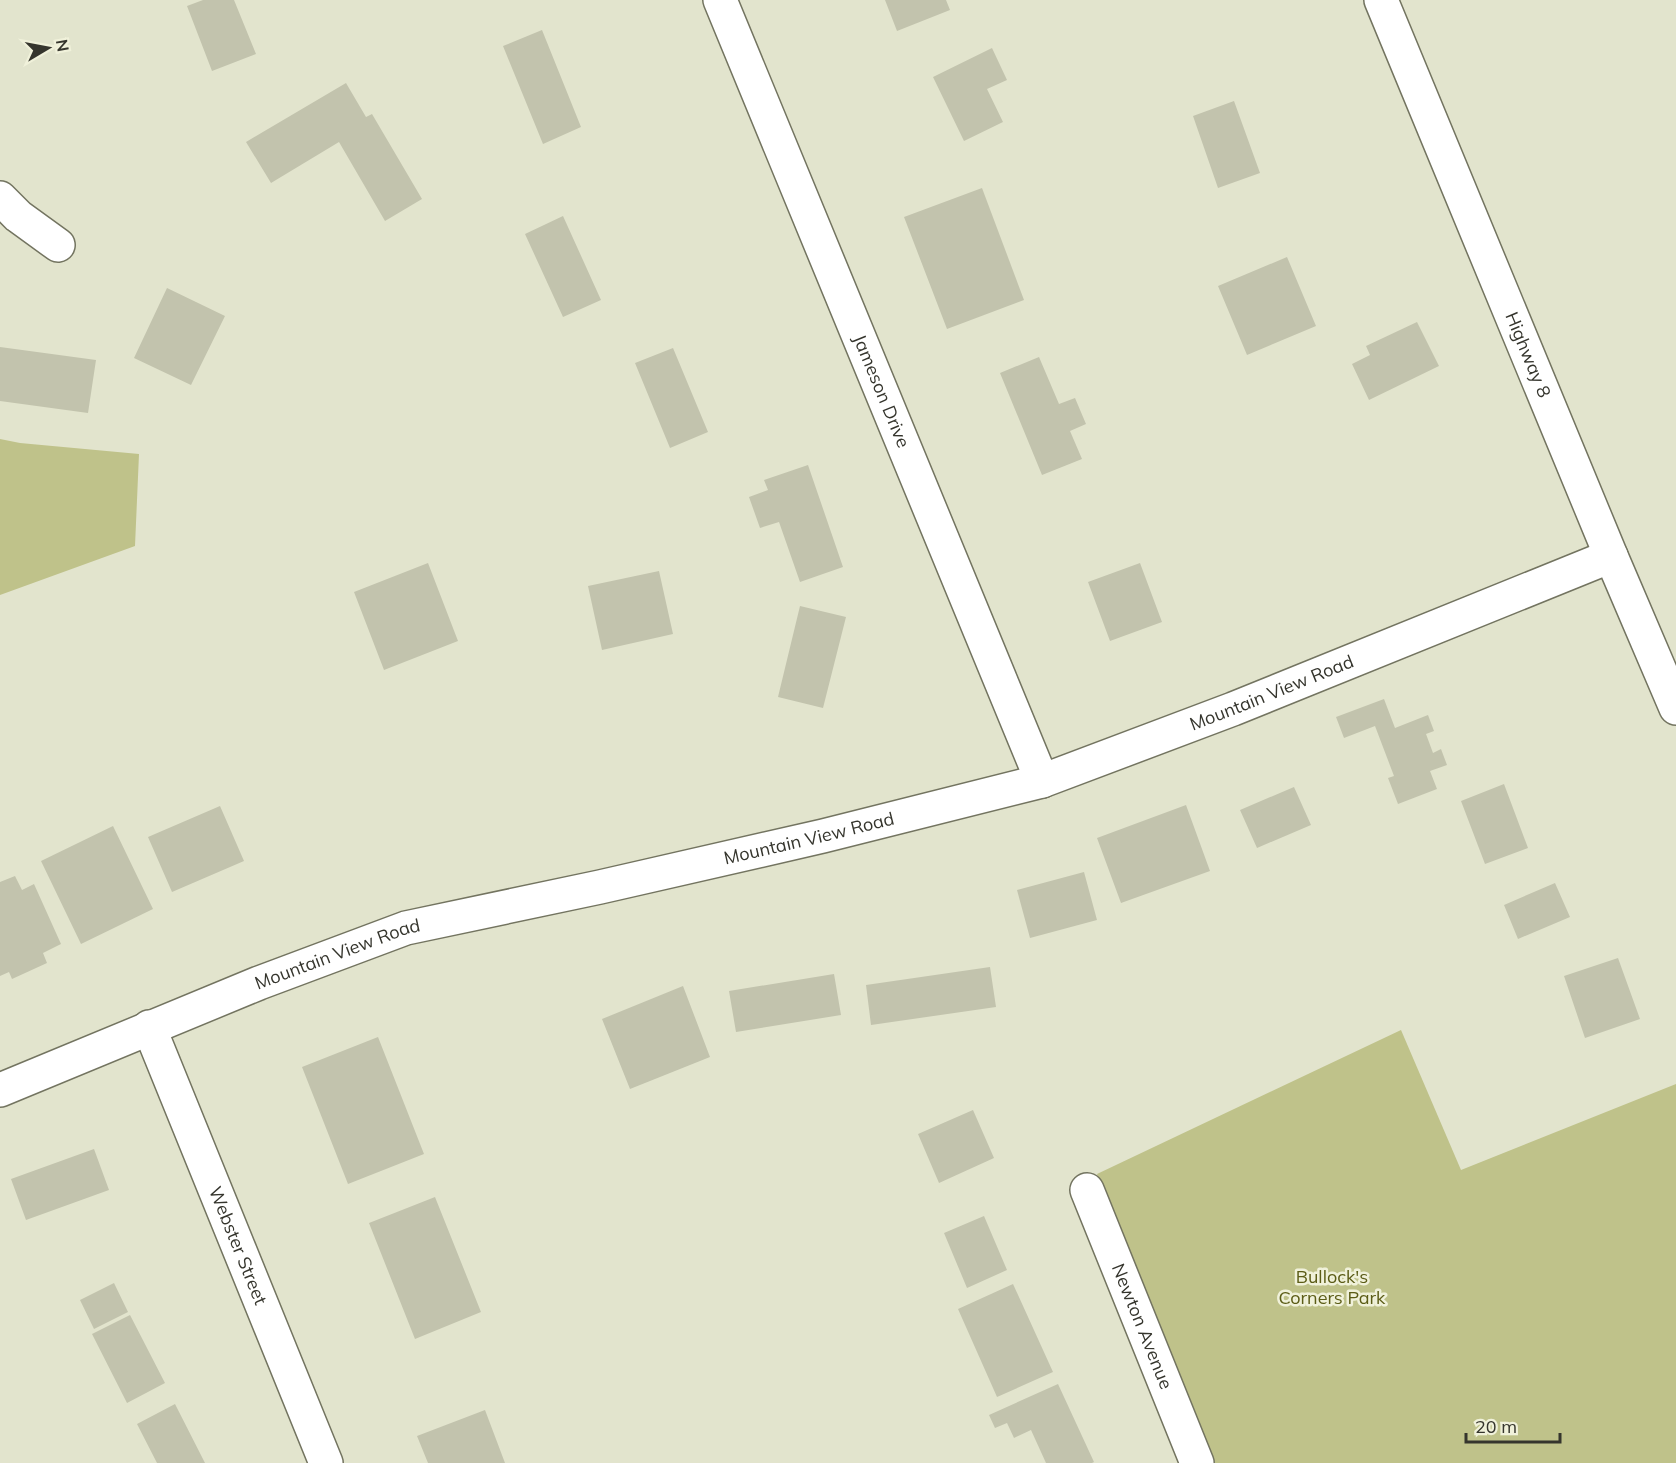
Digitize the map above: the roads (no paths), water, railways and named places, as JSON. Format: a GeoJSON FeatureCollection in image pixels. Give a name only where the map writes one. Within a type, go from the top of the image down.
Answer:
{"type":"FeatureCollection","features":[{"type":"Feature","properties":{"kind":"street","name":"Jameson Drive"},"geometry":{"type":"LineString","coordinates":[[720,0],[1042,781]]}},
{"type":"Feature","properties":{"kind":"street","name":"Highway 8"},"geometry":{"type":"LineString","coordinates":[[1381,0],[1676,708]]}},
{"type":"Feature","properties":{"kind":"street"},"geometry":{"type":"LineString","coordinates":[[0,198],[18,216],[58,245]]}},
{"type":"Feature","properties":{"kind":"street","name":"Mountain View Road"},"geometry":{"type":"LineString","coordinates":[[0,1090],[148,1027],[406,928],[823,836],[1042,781],[1233,709],[1611,556]]}},
{"type":"Feature","properties":{"kind":"street","name":"Webster Street"},"geometry":{"type":"LineString","coordinates":[[148,1027],[326,1463]]}},
{"type":"Feature","properties":{"kind":"street","name":"Newton Avenue"},"geometry":{"type":"LineString","coordinates":[[1087,1190],[1197,1463]]}},
{"type":"Feature","properties":{"kind":"park label","name":"Bullock's Corners Park"},"geometry":{"type":"Point","coordinates":[1332,1287]}}]}
